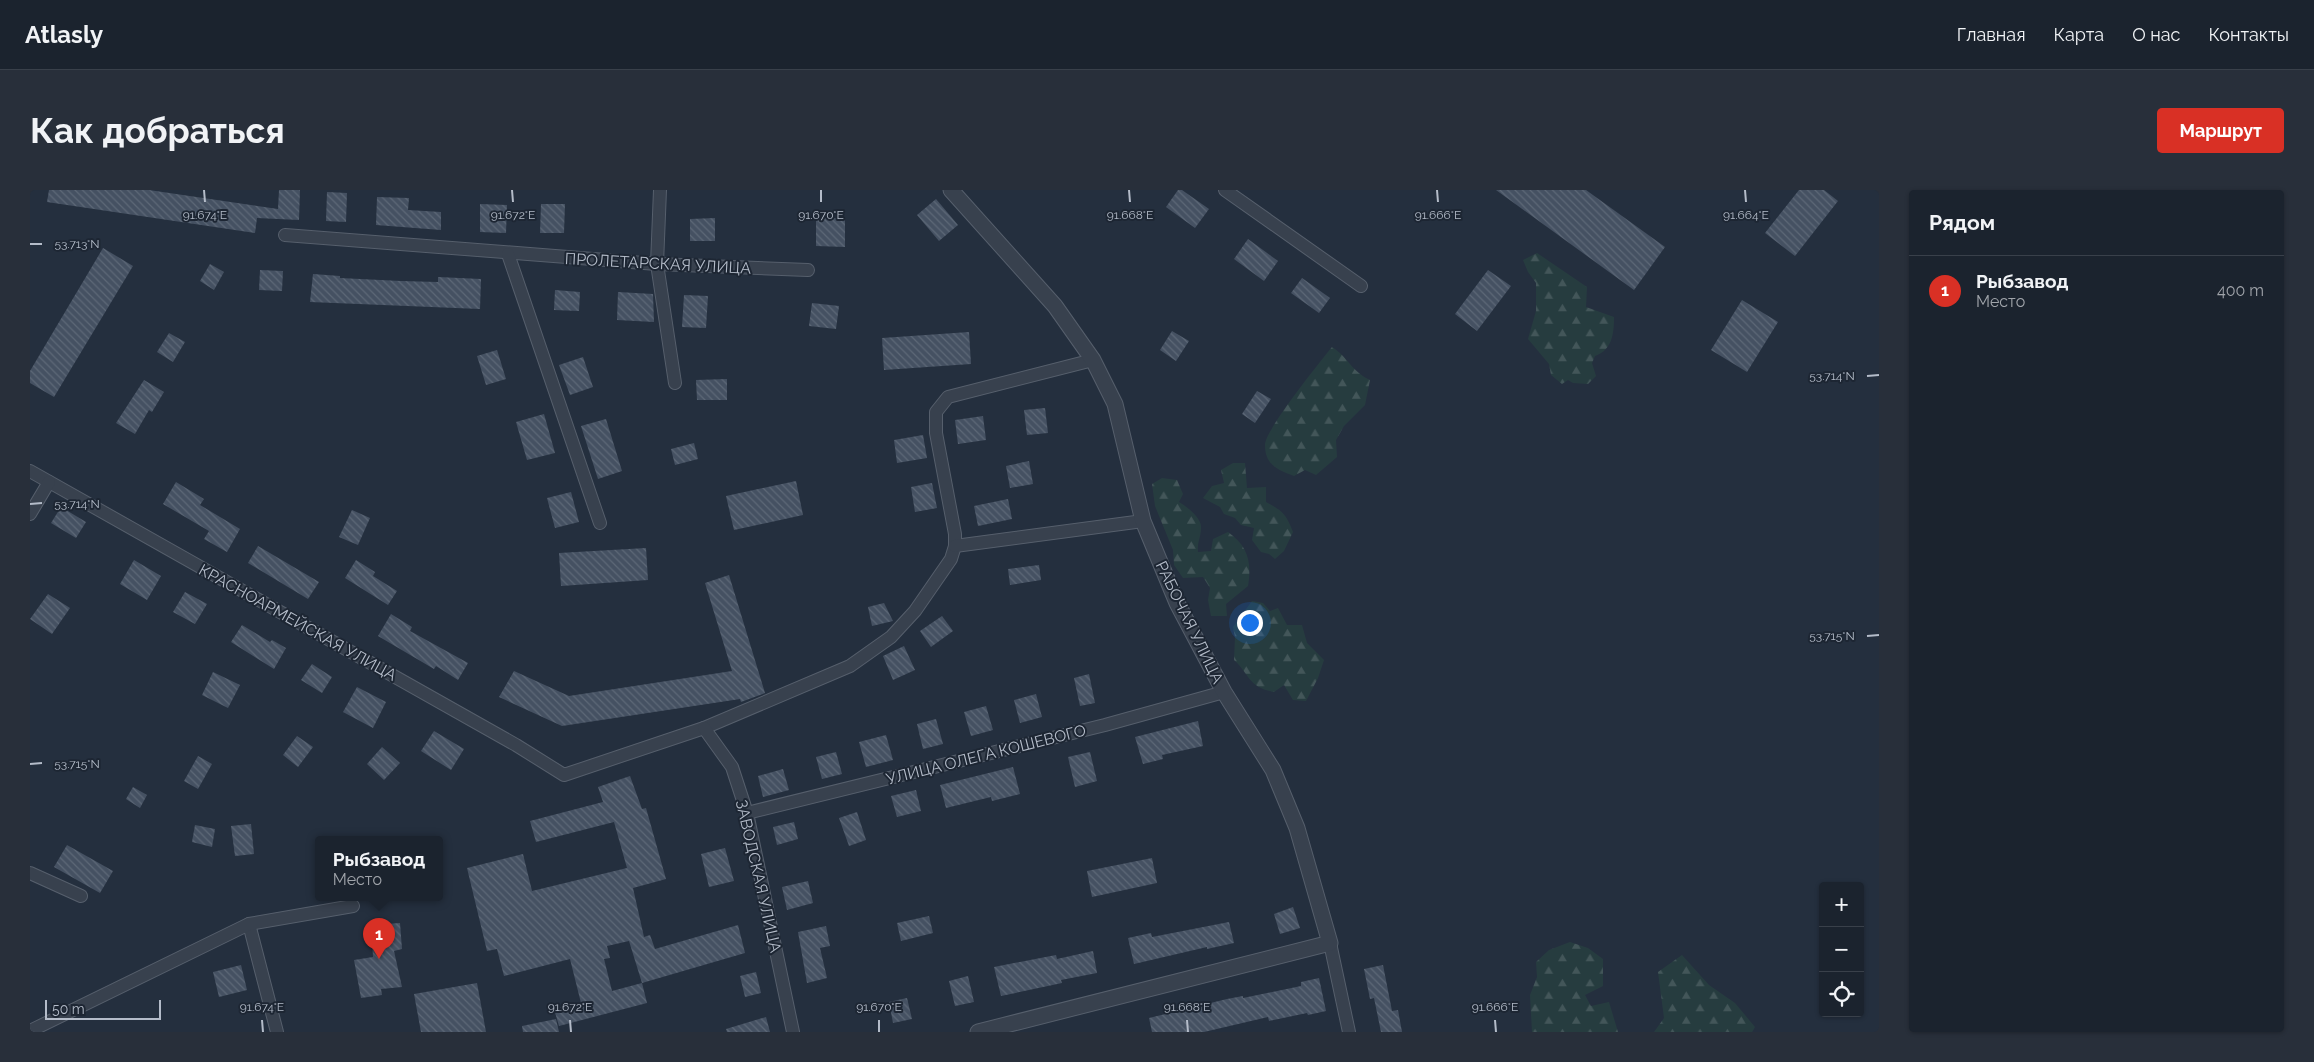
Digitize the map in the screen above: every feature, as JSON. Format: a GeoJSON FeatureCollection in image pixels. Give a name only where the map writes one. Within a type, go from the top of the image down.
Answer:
{"type":"FeatureCollection","features":[{"type":"Feature","properties":{"kind":"street"},"geometry":{"type":"LineString","coordinates":[[660,190],[657,264],[675,383]]}},
{"type":"Feature","properties":{"kind":"street","name":"РАБОЧАЯ УЛИЦА"},"geometry":{"type":"LineString","coordinates":[[951,190],[1055,306],[1094,360],[1115,404],[1143,521],[1177,602],[1224,692],[1273,770],[1297,828],[1330,943],[1349,1032]]}},
{"type":"Feature","properties":{"kind":"street"},"geometry":{"type":"LineString","coordinates":[[1233,193],[1361,286]]}},
{"type":"Feature","properties":{"kind":"street","name":"ПРОЛЕТАРСКАЯ УЛИЦА"},"geometry":{"type":"LineString","coordinates":[[285,235],[508,254],[657,264],[808,270]]}},
{"type":"Feature","properties":{"kind":"street"},"geometry":{"type":"LineString","coordinates":[[508,254],[600,523]]}},
{"type":"Feature","properties":{"kind":"street"},"geometry":{"type":"LineString","coordinates":[[704,728],[850,666],[891,637],[915,611],[951,558],[955,546],[955,534],[936,433],[936,412],[948,397],[1094,360]]}},
{"type":"Feature","properties":{"kind":"street","name":"КРАСНОАРМЕЙСКАЯ УЛИЦА"},"geometry":{"type":"LineString","coordinates":[[30,471],[516,745],[564,775],[704,728]]}},
{"type":"Feature","properties":{"kind":"street"},"geometry":{"type":"LineString","coordinates":[[30,514],[49,482]]}},
{"type":"Feature","properties":{"kind":"street"},"geometry":{"type":"LineString","coordinates":[[955,546],[1143,521]]}},
{"type":"Feature","properties":{"kind":"street","name":"УЛИЦА ОЛЕГА КОШЕВОГО"},"geometry":{"type":"LineString","coordinates":[[747,813],[1105,725],[1224,692]]}},
{"type":"Feature","properties":{"kind":"street","name":"ЗАВОДСКАЯ УЛИЦА"},"geometry":{"type":"LineString","coordinates":[[704,728],[732,767],[747,813],[793,1032]]}},
{"type":"Feature","properties":{"kind":"street"},"geometry":{"type":"LineString","coordinates":[[30,874],[81,896]]}},
{"type":"Feature","properties":{"kind":"street"},"geometry":{"type":"LineString","coordinates":[[30,1032],[249,924],[353,906]]}},
{"type":"Feature","properties":{"kind":"street"},"geometry":{"type":"LineString","coordinates":[[249,924],[277,1032]]}},
{"type":"Feature","properties":{"kind":"street"},"geometry":{"type":"LineString","coordinates":[[978,1032],[1330,943]]}},
{"type":"Feature","properties":{"kind":"green space"},"geometry":{"type":"Polygon","coordinates":[[[1537,253],[1587,287],[1586,307],[1614,317],[1611,341],[1605,350],[1595,356],[1592,363],[1596,376],[1588,384],[1573,383],[1568,380],[1562,384],[1551,375],[1549,364],[1528,339],[1536,311],[1536,283],[1528,272],[1523,260],[1537,253]]]}},
{"type":"Feature","properties":{"kind":"green space"},"geometry":{"type":"Polygon","coordinates":[[[1332,347],[1358,373],[1370,380],[1365,405],[1344,426],[1336,440],[1337,457],[1316,475],[1305,470],[1294,476],[1278,469],[1270,462],[1265,445],[1267,437],[1305,381],[1332,347]]]}},
{"type":"Feature","properties":{"kind":"green space"},"geometry":{"type":"Polygon","coordinates":[[[1233,463],[1245,463],[1247,488],[1266,487],[1266,502],[1283,514],[1291,526],[1293,532],[1284,551],[1275,559],[1269,554],[1261,552],[1252,540],[1254,528],[1241,525],[1235,518],[1224,514],[1220,507],[1203,498],[1212,486],[1224,483],[1221,470],[1233,463]]]}},
{"type":"Feature","properties":{"kind":"green space"},"geometry":{"type":"Polygon","coordinates":[[[1162,478],[1177,480],[1183,494],[1179,502],[1196,516],[1201,524],[1198,552],[1211,551],[1213,539],[1228,532],[1240,543],[1247,555],[1249,562],[1248,586],[1226,604],[1227,616],[1211,616],[1208,600],[1210,588],[1203,577],[1183,578],[1174,565],[1173,550],[1155,506],[1152,484],[1162,478]]]}},
{"type":"Feature","properties":{"kind":"green space"},"geometry":{"type":"Polygon","coordinates":[[[1252,601],[1263,603],[1270,611],[1278,608],[1287,625],[1302,625],[1307,643],[1324,660],[1318,678],[1306,701],[1293,700],[1284,685],[1274,692],[1259,687],[1254,684],[1234,660],[1235,637],[1233,627],[1252,601]]]}},
{"type":"Feature","properties":{"kind":"green space"},"geometry":{"type":"Polygon","coordinates":[[[1570,942],[1588,948],[1603,959],[1603,986],[1585,995],[1591,1006],[1609,1002],[1618,1032],[1532,1032],[1530,995],[1537,977],[1536,962],[1549,950],[1570,942]]]}},
{"type":"Feature","properties":{"kind":"green space"},"geometry":{"type":"Polygon","coordinates":[[[1682,955],[1709,985],[1735,1003],[1755,1027],[1752,1032],[1654,1032],[1664,1018],[1658,972],[1682,955]]]}},
{"type":"Feature","properties":{"kind":"building"},"geometry":{"type":"Polygon","coordinates":[[[49,190],[149,190],[278,209],[279,190],[300,190],[299,220],[257,218],[255,233],[47,202],[49,190]]]}},
{"type":"Feature","properties":{"kind":"building"},"geometry":{"type":"Polygon","coordinates":[[[1178,190],[1182,190],[1209,209],[1195,228],[1166,207],[1178,190]]]}},
{"type":"Feature","properties":{"kind":"building"},"geometry":{"type":"Polygon","coordinates":[[[1496,190],[1586,190],[1665,247],[1634,290],[1496,190]]]}},
{"type":"Feature","properties":{"kind":"building"},"geometry":{"type":"Polygon","coordinates":[[[1799,190],[1824,190],[1838,201],[1795,256],[1765,233],[1799,190]]]}},
{"type":"Feature","properties":{"kind":"building"},"geometry":{"type":"Polygon","coordinates":[[[327,192],[347,193],[346,222],[326,221],[327,192]]]}},
{"type":"Feature","properties":{"kind":"building"},"geometry":{"type":"Polygon","coordinates":[[[377,197],[409,198],[408,210],[441,212],[441,230],[376,225],[377,197]]]}},
{"type":"Feature","properties":{"kind":"building"},"geometry":{"type":"Polygon","coordinates":[[[936,199],[958,225],[939,241],[917,215],[936,199]]]}},
{"type":"Feature","properties":{"kind":"building"},"geometry":{"type":"Polygon","coordinates":[[[480,204],[507,205],[506,233],[480,232],[480,204]]]}},
{"type":"Feature","properties":{"kind":"building"},"geometry":{"type":"Polygon","coordinates":[[[541,204],[565,204],[564,233],[540,233],[541,204]]]}},
{"type":"Feature","properties":{"kind":"building"},"geometry":{"type":"Polygon","coordinates":[[[715,218],[715,241],[690,241],[690,219],[715,218]]]}},
{"type":"Feature","properties":{"kind":"building"},"geometry":{"type":"Polygon","coordinates":[[[816,218],[845,218],[845,247],[816,246],[816,218]]]}},
{"type":"Feature","properties":{"kind":"building"},"geometry":{"type":"Polygon","coordinates":[[[1248,239],[1278,261],[1264,281],[1234,259],[1248,239]]]}},
{"type":"Feature","properties":{"kind":"building"},"geometry":{"type":"Polygon","coordinates":[[[103,248],[133,266],[54,397],[30,383],[30,371],[103,248]]]}},
{"type":"Feature","properties":{"kind":"building"},"geometry":{"type":"Polygon","coordinates":[[[210,264],[224,272],[214,290],[200,281],[210,264]]]}},
{"type":"Feature","properties":{"kind":"building"},"geometry":{"type":"Polygon","coordinates":[[[260,270],[283,271],[282,291],[259,290],[260,270]]]}},
{"type":"Feature","properties":{"kind":"building"},"geometry":{"type":"Polygon","coordinates":[[[1488,270],[1511,286],[1477,331],[1455,314],[1488,270]]]}},
{"type":"Feature","properties":{"kind":"building"},"geometry":{"type":"Polygon","coordinates":[[[313,274],[340,276],[340,278],[401,281],[438,282],[438,277],[481,279],[480,309],[310,302],[313,274]]]}},
{"type":"Feature","properties":{"kind":"building"},"geometry":{"type":"Polygon","coordinates":[[[1302,278],[1330,298],[1319,313],[1291,293],[1302,278]]]}},
{"type":"Feature","properties":{"kind":"building"},"geometry":{"type":"Polygon","coordinates":[[[555,290],[580,292],[579,311],[554,310],[555,290]]]}},
{"type":"Feature","properties":{"kind":"building"},"geometry":{"type":"Polygon","coordinates":[[[618,292],[653,294],[654,322],[617,320],[618,292]]]}},
{"type":"Feature","properties":{"kind":"building"},"geometry":{"type":"Polygon","coordinates":[[[684,295],[708,296],[706,328],[682,327],[684,295]]]}},
{"type":"Feature","properties":{"kind":"building"},"geometry":{"type":"Polygon","coordinates":[[[1742,300],[1778,322],[1747,372],[1711,350],[1742,300]]]}},
{"type":"Feature","properties":{"kind":"building"},"geometry":{"type":"Polygon","coordinates":[[[812,303],[839,306],[836,329],[809,326],[812,303]]]}},
{"type":"Feature","properties":{"kind":"building"},"geometry":{"type":"Polygon","coordinates":[[[1172,331],[1189,341],[1176,361],[1160,350],[1172,331]]]}},
{"type":"Feature","properties":{"kind":"building"},"geometry":{"type":"Polygon","coordinates":[[[969,332],[971,364],[884,370],[882,338],[969,332]]]}},
{"type":"Feature","properties":{"kind":"building"},"geometry":{"type":"Polygon","coordinates":[[[169,333],[185,342],[173,362],[157,352],[169,333]]]}},
{"type":"Feature","properties":{"kind":"building"},"geometry":{"type":"Polygon","coordinates":[[[497,350],[506,379],[486,385],[477,356],[497,350]]]}},
{"type":"Feature","properties":{"kind":"building"},"geometry":{"type":"Polygon","coordinates":[[[583,357],[593,387],[570,395],[559,365],[583,357]]]}},
{"type":"Feature","properties":{"kind":"building"},"geometry":{"type":"Polygon","coordinates":[[[727,379],[727,400],[697,400],[696,380],[727,379]]]}},
{"type":"Feature","properties":{"kind":"building"},"geometry":{"type":"Polygon","coordinates":[[[144,380],[164,392],[152,412],[149,410],[135,434],[116,423],[144,380]]]}},
{"type":"Feature","properties":{"kind":"building"},"geometry":{"type":"Polygon","coordinates":[[[1257,391],[1271,399],[1255,423],[1242,414],[1257,391]]]}},
{"type":"Feature","properties":{"kind":"building"},"geometry":{"type":"Polygon","coordinates":[[[1045,408],[1048,433],[1027,435],[1024,410],[1045,408]]]}},
{"type":"Feature","properties":{"kind":"building"},"geometry":{"type":"Polygon","coordinates":[[[544,414],[555,453],[527,460],[516,422],[544,414]]]}},
{"type":"Feature","properties":{"kind":"building"},"geometry":{"type":"Polygon","coordinates":[[[983,416],[986,440],[958,444],[955,420],[983,416]]]}},
{"type":"Feature","properties":{"kind":"building"},"geometry":{"type":"Polygon","coordinates":[[[606,419],[622,471],[598,479],[581,426],[606,419]]]}},
{"type":"Feature","properties":{"kind":"building"},"geometry":{"type":"Polygon","coordinates":[[[923,435],[927,458],[897,463],[894,440],[923,435]]]}},
{"type":"Feature","properties":{"kind":"building"},"geometry":{"type":"Polygon","coordinates":[[[694,443],[698,459],[675,465],[671,449],[694,443]]]}},
{"type":"Feature","properties":{"kind":"building"},"geometry":{"type":"Polygon","coordinates":[[[1029,461],[1033,484],[1010,488],[1006,466],[1029,461]]]}},
{"type":"Feature","properties":{"kind":"building"},"geometry":{"type":"Polygon","coordinates":[[[796,481],[803,515],[734,530],[726,496],[796,481]]]}},
{"type":"Feature","properties":{"kind":"building"},"geometry":{"type":"Polygon","coordinates":[[[176,482],[204,499],[200,505],[240,529],[227,552],[204,539],[209,531],[163,504],[176,482]]]}},
{"type":"Feature","properties":{"kind":"building"},"geometry":{"type":"Polygon","coordinates":[[[932,483],[937,508],[915,512],[911,487],[932,483]]]}},
{"type":"Feature","properties":{"kind":"building"},"geometry":{"type":"Polygon","coordinates":[[[571,492],[579,522],[555,528],[547,498],[571,492]]]}},
{"type":"Feature","properties":{"kind":"building"},"geometry":{"type":"Polygon","coordinates":[[[1008,499],[1012,519],[978,526],[974,506],[1008,499]]]}},
{"type":"Feature","properties":{"kind":"building"},"geometry":{"type":"Polygon","coordinates":[[[61,507],[86,522],[76,538],[51,523],[61,507]]]}},
{"type":"Feature","properties":{"kind":"building"},"geometry":{"type":"Polygon","coordinates":[[[352,510],[370,518],[358,545],[339,537],[352,510]]]}},
{"type":"Feature","properties":{"kind":"building"},"geometry":{"type":"Polygon","coordinates":[[[258,546],[319,582],[308,599],[248,563],[258,546]]]}},
{"type":"Feature","properties":{"kind":"building"},"geometry":{"type":"Polygon","coordinates":[[[646,548],[648,580],[561,586],[559,553],[646,548]]]}},
{"type":"Feature","properties":{"kind":"building"},"geometry":{"type":"Polygon","coordinates":[[[134,560],[161,576],[147,600],[120,584],[134,560]]]}},
{"type":"Feature","properties":{"kind":"building"},"geometry":{"type":"Polygon","coordinates":[[[356,560],[375,572],[373,576],[397,591],[388,605],[345,578],[356,560]]]}},
{"type":"Feature","properties":{"kind":"building"},"geometry":{"type":"Polygon","coordinates":[[[1039,565],[1041,580],[1010,585],[1008,569],[1039,565]]]}},
{"type":"Feature","properties":{"kind":"building"},"geometry":{"type":"Polygon","coordinates":[[[729,575],[765,693],[741,702],[740,699],[562,726],[499,697],[514,671],[569,696],[732,671],[705,583],[729,575]]]}},
{"type":"Feature","properties":{"kind":"building"},"geometry":{"type":"Polygon","coordinates":[[[185,592],[207,604],[195,624],[173,612],[185,592]]]}},
{"type":"Feature","properties":{"kind":"building"},"geometry":{"type":"Polygon","coordinates":[[[48,594],[70,608],[52,634],[30,619],[48,594]]]}},
{"type":"Feature","properties":{"kind":"building"},"geometry":{"type":"Polygon","coordinates":[[[884,603],[893,621],[872,626],[868,607],[884,603]]]}},
{"type":"Feature","properties":{"kind":"building"},"geometry":{"type":"Polygon","coordinates":[[[391,614],[412,627],[410,631],[468,663],[458,680],[436,666],[434,669],[378,636],[391,614]]]}},
{"type":"Feature","properties":{"kind":"building"},"geometry":{"type":"Polygon","coordinates":[[[942,616],[953,631],[931,647],[920,631],[942,616]]]}},
{"type":"Feature","properties":{"kind":"building"},"geometry":{"type":"Polygon","coordinates":[[[242,625],[270,642],[272,640],[286,648],[274,669],[231,642],[242,625]]]}},
{"type":"Feature","properties":{"kind":"building"},"geometry":{"type":"Polygon","coordinates":[[[904,646],[915,670],[893,680],[883,656],[904,646]]]}},
{"type":"Feature","properties":{"kind":"building"},"geometry":{"type":"Polygon","coordinates":[[[312,664],[332,677],[322,693],[301,680],[312,664]]]}},
{"type":"Feature","properties":{"kind":"building"},"geometry":{"type":"Polygon","coordinates":[[[213,672],[240,685],[228,708],[202,695],[213,672]]]}},
{"type":"Feature","properties":{"kind":"building"},"geometry":{"type":"Polygon","coordinates":[[[1089,674],[1095,703],[1080,706],[1074,678],[1089,674]]]}},
{"type":"Feature","properties":{"kind":"building"},"geometry":{"type":"Polygon","coordinates":[[[357,687],[386,702],[373,728],[343,712],[357,687]]]}},
{"type":"Feature","properties":{"kind":"building"},"geometry":{"type":"Polygon","coordinates":[[[1036,694],[1042,717],[1020,723],[1014,700],[1036,694]]]}},
{"type":"Feature","properties":{"kind":"building"},"geometry":{"type":"Polygon","coordinates":[[[986,706],[993,730],[971,736],[964,712],[986,706]]]}},
{"type":"Feature","properties":{"kind":"building"},"geometry":{"type":"Polygon","coordinates":[[[936,719],[943,744],[923,749],[917,724],[936,719]]]}},
{"type":"Feature","properties":{"kind":"building"},"geometry":{"type":"Polygon","coordinates":[[[1198,721],[1203,746],[1162,755],[1163,759],[1143,764],[1135,737],[1198,721]]]}},
{"type":"Feature","properties":{"kind":"building"},"geometry":{"type":"Polygon","coordinates":[[[434,731],[464,749],[451,770],[421,751],[434,731]]]}},
{"type":"Feature","properties":{"kind":"building"},"geometry":{"type":"Polygon","coordinates":[[[886,735],[893,760],[866,767],[859,742],[886,735]]]}},
{"type":"Feature","properties":{"kind":"building"},"geometry":{"type":"Polygon","coordinates":[[[297,736],[313,747],[298,767],[283,755],[297,736]]]}},
{"type":"Feature","properties":{"kind":"building"},"geometry":{"type":"Polygon","coordinates":[[[382,747],[400,763],[384,780],[367,764],[382,747]]]}},
{"type":"Feature","properties":{"kind":"building"},"geometry":{"type":"Polygon","coordinates":[[[836,752],[842,774],[822,779],[816,757],[836,752]]]}},
{"type":"Feature","properties":{"kind":"building"},"geometry":{"type":"Polygon","coordinates":[[[1090,752],[1097,781],[1075,787],[1068,757],[1090,752]]]}},
{"type":"Feature","properties":{"kind":"building"},"geometry":{"type":"Polygon","coordinates":[[[198,756],[212,764],[198,789],[184,781],[198,756]]]}},
{"type":"Feature","properties":{"kind":"building"},"geometry":{"type":"Polygon","coordinates":[[[1013,767],[1020,794],[992,801],[991,797],[946,808],[940,785],[1013,767]]]}},
{"type":"Feature","properties":{"kind":"building"},"geometry":{"type":"Polygon","coordinates":[[[783,769],[789,790],[763,797],[758,776],[783,769]]]}},
{"type":"Feature","properties":{"kind":"building"},"geometry":{"type":"Polygon","coordinates":[[[630,776],[642,809],[646,808],[666,879],[633,888],[644,937],[650,935],[655,949],[738,925],[745,953],[642,983],[647,1003],[559,1026],[554,1009],[581,1003],[570,959],[504,976],[497,949],[487,951],[467,868],[523,854],[532,891],[627,868],[614,822],[536,842],[530,821],[603,802],[598,787],[630,776]],[[629,941],[607,946],[610,958],[604,959],[612,991],[642,983],[629,941]]]}},
{"type":"Feature","properties":{"kind":"building"},"geometry":{"type":"Polygon","coordinates":[[[133,787],[147,795],[140,808],[126,799],[133,787]]]}},
{"type":"Feature","properties":{"kind":"building"},"geometry":{"type":"Polygon","coordinates":[[[916,790],[921,811],[897,817],[891,796],[916,790]]]}},
{"type":"Feature","properties":{"kind":"building"},"geometry":{"type":"Polygon","coordinates":[[[857,812],[866,840],[849,846],[839,818],[857,812]]]}},
{"type":"Feature","properties":{"kind":"building"},"geometry":{"type":"Polygon","coordinates":[[[794,822],[798,839],[777,845],[773,827],[794,822]]]}},
{"type":"Feature","properties":{"kind":"building"},"geometry":{"type":"Polygon","coordinates":[[[251,824],[254,854],[235,856],[231,826],[251,824]]]}},
{"type":"Feature","properties":{"kind":"building"},"geometry":{"type":"Polygon","coordinates":[[[195,825],[215,829],[212,847],[192,842],[195,825]]]}},
{"type":"Feature","properties":{"kind":"building"},"geometry":{"type":"Polygon","coordinates":[[[67,845],[113,871],[100,893],[54,867],[67,845]]]}},
{"type":"Feature","properties":{"kind":"building"},"geometry":{"type":"Polygon","coordinates":[[[725,848],[734,881],[709,887],[701,854],[725,848]]]}},
{"type":"Feature","properties":{"kind":"building"},"geometry":{"type":"Polygon","coordinates":[[[1152,858],[1157,883],[1092,897],[1087,871],[1152,858]]]}},
{"type":"Feature","properties":{"kind":"building"},"geometry":{"type":"Polygon","coordinates":[[[808,881],[813,903],[787,910],[782,887],[808,881]]]}},
{"type":"Feature","properties":{"kind":"building"},"geometry":{"type":"Polygon","coordinates":[[[1293,907],[1300,928],[1280,934],[1274,914],[1293,907]]]}},
{"type":"Feature","properties":{"kind":"building"},"geometry":{"type":"Polygon","coordinates":[[[929,916],[933,933],[901,941],[897,923],[929,916]]]}},
{"type":"Feature","properties":{"kind":"building"},"geometry":{"type":"Polygon","coordinates":[[[1229,922],[1234,943],[1207,949],[1207,947],[1134,964],[1128,938],[1151,933],[1152,937],[1229,922]]]}},
{"type":"Feature","properties":{"kind":"building"},"geometry":{"type":"Polygon","coordinates":[[[400,923],[402,949],[394,951],[402,987],[381,989],[382,995],[361,998],[354,960],[373,957],[371,925],[400,923]]]}},
{"type":"Feature","properties":{"kind":"building"},"geometry":{"type":"Polygon","coordinates":[[[826,926],[830,946],[820,948],[827,978],[807,983],[798,932],[826,926]]]}},
{"type":"Feature","properties":{"kind":"building"},"geometry":{"type":"Polygon","coordinates":[[[1093,951],[1097,973],[1061,980],[1062,983],[1001,996],[994,967],[1056,955],[1057,959],[1093,951]]]}},
{"type":"Feature","properties":{"kind":"building"},"geometry":{"type":"Polygon","coordinates":[[[241,965],[247,990],[219,997],[213,972],[241,965]]]}},
{"type":"Feature","properties":{"kind":"building"},"geometry":{"type":"Polygon","coordinates":[[[1383,965],[1392,1011],[1398,1010],[1402,1032],[1381,1032],[1374,998],[1370,999],[1364,969],[1383,965]]]}},
{"type":"Feature","properties":{"kind":"building"},"geometry":{"type":"Polygon","coordinates":[[[756,972],[761,993],[745,997],[740,976],[756,972]]]}},
{"type":"Feature","properties":{"kind":"building"},"geometry":{"type":"Polygon","coordinates":[[[968,976],[974,1002],[955,1006],[949,981],[968,976]]]}},
{"type":"Feature","properties":{"kind":"building"},"geometry":{"type":"Polygon","coordinates":[[[1319,978],[1326,1011],[1269,1021],[1268,1017],[1204,1032],[1152,1032],[1149,1018],[1227,999],[1243,996],[1243,998],[1301,986],[1301,982],[1319,978]]]}},
{"type":"Feature","properties":{"kind":"building"},"geometry":{"type":"Polygon","coordinates":[[[477,983],[486,1032],[421,1032],[414,994],[477,983]]]}},
{"type":"Feature","properties":{"kind":"building"},"geometry":{"type":"Polygon","coordinates":[[[907,998],[912,1019],[893,1023],[889,1002],[907,998]]]}},
{"type":"Feature","properties":{"kind":"building"},"geometry":{"type":"Polygon","coordinates":[[[766,1017],[770,1032],[727,1032],[726,1029],[766,1017]]]}},
{"type":"Feature","properties":{"kind":"building"},"geometry":{"type":"Polygon","coordinates":[[[556,1019],[559,1032],[523,1032],[522,1026],[556,1019]]]}},
{"type":"Feature","properties":{"kind":"place","name":"Рыбзавод"},"geometry":{"type":"Point","coordinates":[379,959]}}]}
